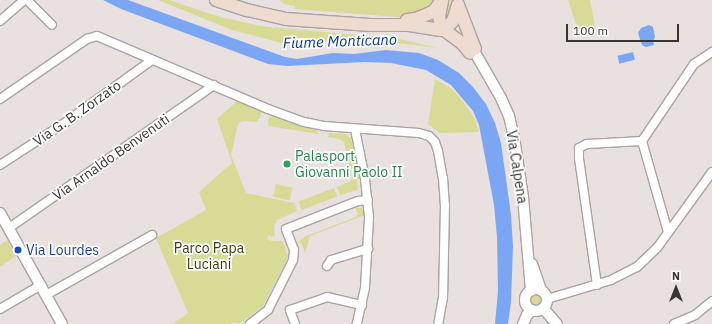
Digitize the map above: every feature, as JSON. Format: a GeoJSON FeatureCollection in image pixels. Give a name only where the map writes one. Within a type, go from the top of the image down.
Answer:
{"type":"FeatureCollection","features":[{"type":"Feature","properties":{"kind":"main road"},"geometry":{"type":"LineString","coordinates":[[216,0],[299,13],[408,21],[434,11],[442,0]]}},
{"type":"Feature","properties":{"kind":"main road"},"geometry":{"type":"LineString","coordinates":[[216,0],[247,10],[286,19],[370,25],[409,25],[444,28],[472,51]]}},
{"type":"Feature","properties":{"kind":"main road"},"geometry":{"type":"LineString","coordinates":[[442,0],[439,10],[444,28]]}},
{"type":"Feature","properties":{"kind":"main road"},"geometry":{"type":"LineString","coordinates":[[444,28],[454,17],[457,3]]}},
{"type":"Feature","properties":{"kind":"main road"},"geometry":{"type":"LineString","coordinates":[[457,3],[472,51]]}},
{"type":"Feature","properties":{"kind":"street"},"geometry":{"type":"LineString","coordinates":[[0,21],[25,0],[52,25]]}},
{"type":"Feature","properties":{"kind":"street"},"geometry":{"type":"LineString","coordinates":[[408,21],[444,28]]}},
{"type":"Feature","properties":{"kind":"street","name":"Via Calpena"},"geometry":{"type":"LineString","coordinates":[[370,25],[435,32],[452,39],[472,51],[494,84],[509,116],[514,137],[523,197],[529,253],[540,297],[526,296],[525,302],[532,310]]}},
{"type":"Feature","properties":{"kind":"street"},"geometry":{"type":"LineString","coordinates":[[0,99],[91,36],[97,36],[304,122],[355,128],[422,133],[433,139],[437,145],[444,188],[446,233],[443,297],[438,324]]}},
{"type":"Feature","properties":{"kind":"street"},"geometry":{"type":"LineString","coordinates":[[668,232],[642,141],[694,64],[712,52]]}},
{"type":"Feature","properties":{"kind":"street","name":"Via G. B. Zorzato"},"geometry":{"type":"LineString","coordinates":[[0,165],[66,122],[152,60]]}},
{"type":"Feature","properties":{"kind":"street","name":"Via Arnaldo Benvenuti"},"geometry":{"type":"LineString","coordinates":[[9,228],[214,85]]}},
{"type":"Feature","properties":{"kind":"street"},"geometry":{"type":"LineString","coordinates":[[355,128],[368,200],[368,249],[362,305],[356,324]]}},
{"type":"Feature","properties":{"kind":"street"},"geometry":{"type":"LineString","coordinates":[[597,285],[579,158],[579,148],[587,144],[642,141]]}},
{"type":"Feature","properties":{"kind":"street"},"geometry":{"type":"LineString","coordinates":[[523,324],[527,315],[540,297],[597,285],[624,275],[637,266],[657,248],[712,172]]}},
{"type":"Feature","properties":{"kind":"street"},"geometry":{"type":"LineString","coordinates":[[250,324],[268,310],[293,260],[294,250],[286,229],[358,202],[368,200]]}},
{"type":"Feature","properties":{"kind":"street"},"geometry":{"type":"LineString","coordinates":[[0,213],[62,324]]}},
{"type":"Feature","properties":{"kind":"street"},"geometry":{"type":"LineString","coordinates":[[46,295],[152,235]]}},
{"type":"Feature","properties":{"kind":"street"},"geometry":{"type":"LineString","coordinates":[[327,266],[331,260],[368,249]]}},
{"type":"Feature","properties":{"kind":"street"},"geometry":{"type":"LineString","coordinates":[[0,309],[41,285]]}},
{"type":"Feature","properties":{"kind":"street"},"geometry":{"type":"LineString","coordinates":[[295,324],[290,310],[327,297],[362,305]]}},
{"type":"Feature","properties":{"kind":"street"},"geometry":{"type":"LineString","coordinates":[[540,297],[556,324]]}},
{"type":"Feature","properties":{"kind":"street"},"geometry":{"type":"LineString","coordinates":[[674,324],[694,314],[712,301]]}},
{"type":"Feature","properties":{"kind":"green space"},"geometry":{"type":"Polygon","coordinates":[[[158,0],[169,0],[220,17],[260,26],[400,39],[438,48],[406,44],[343,41],[281,43],[232,30],[158,0]]]}},
{"type":"Feature","properties":{"kind":"green space"},"geometry":{"type":"Polygon","coordinates":[[[280,0],[438,0],[435,4],[411,18],[294,9],[295,6],[284,4],[280,0]]]}},
{"type":"Feature","properties":{"kind":"green space"},"geometry":{"type":"Polygon","coordinates":[[[447,0],[453,0],[454,4],[448,21],[443,18],[447,0]]]}},
{"type":"Feature","properties":{"kind":"green space"},"geometry":{"type":"Polygon","coordinates":[[[568,0],[590,0],[595,25],[578,30],[568,0]]]}},
{"type":"Feature","properties":{"kind":"green space"},"geometry":{"type":"Polygon","coordinates":[[[435,79],[452,89],[461,99],[474,117],[479,132],[439,133],[428,124],[435,79]]]}},
{"type":"Feature","properties":{"kind":"green space","name":"Parco Papa Luciani"},"geometry":{"type":"Polygon","coordinates":[[[237,101],[261,111],[262,113],[257,122],[243,121],[238,124],[231,155],[246,193],[294,203],[297,211],[277,220],[274,226],[275,236],[272,237],[268,235],[267,239],[272,241],[283,241],[288,257],[263,306],[239,324],[234,322],[231,324],[173,324],[188,313],[156,238],[206,210],[199,192],[232,163],[217,119],[237,101]]]}},
{"type":"Feature","properties":{"kind":"green space"},"geometry":{"type":"Polygon","coordinates":[[[272,116],[318,131],[318,134],[269,126],[269,118],[272,116]]]}},
{"type":"Feature","properties":{"kind":"green space"},"geometry":{"type":"Polygon","coordinates":[[[329,133],[345,134],[351,138],[357,165],[352,167],[349,166],[344,142],[339,139],[328,137],[329,133]]]}},
{"type":"Feature","properties":{"kind":"green space"},"geometry":{"type":"Polygon","coordinates":[[[357,174],[361,178],[357,179],[358,190],[340,195],[337,187],[351,181],[352,176],[357,174]]]}},
{"type":"Feature","properties":{"kind":"green space"},"geometry":{"type":"Polygon","coordinates":[[[276,184],[293,188],[290,200],[273,197],[276,184]]]}},
{"type":"Feature","properties":{"kind":"green space"},"geometry":{"type":"Polygon","coordinates":[[[334,188],[337,196],[302,210],[299,202],[334,188]]]}},
{"type":"Feature","properties":{"kind":"green space"},"geometry":{"type":"Polygon","coordinates":[[[355,207],[362,208],[365,215],[310,236],[305,253],[301,242],[296,244],[306,236],[356,217],[358,214],[355,207]]]}},
{"type":"Feature","properties":{"kind":"green space"},"geometry":{"type":"Polygon","coordinates":[[[7,240],[16,256],[0,267],[0,245],[7,240]]]}},
{"type":"Feature","properties":{"kind":"green space"},"geometry":{"type":"Polygon","coordinates":[[[536,294],[540,296],[542,300],[540,304],[536,306],[532,304],[530,300],[532,296],[536,294]]]}},
{"type":"Feature","properties":{"kind":"water"},"geometry":{"type":"Polygon","coordinates":[[[103,0],[128,0],[285,57],[297,59],[333,53],[354,54],[386,50],[419,53],[438,60],[459,73],[473,87],[486,104],[495,123],[501,143],[511,215],[513,246],[511,302],[508,324],[495,324],[498,291],[497,237],[494,205],[479,125],[473,111],[451,85],[426,70],[391,63],[365,62],[287,66],[268,64],[121,9],[103,0]]]}},
{"type":"Feature","properties":{"kind":"water"},"geometry":{"type":"Polygon","coordinates":[[[649,25],[653,27],[655,37],[653,41],[654,45],[646,47],[642,45],[638,33],[641,28],[649,25]]]}},
{"type":"Feature","properties":{"kind":"water"},"geometry":{"type":"Polygon","coordinates":[[[633,52],[635,60],[619,64],[617,56],[633,52]]]}},
{"type":"Feature","properties":{"kind":"place","name":"Palasport Giovanni Paolo II"},"geometry":{"type":"Point","coordinates":[287,164]}},
{"type":"Feature","properties":{"kind":"place","name":"Via Lourdes"},"geometry":{"type":"Point","coordinates":[18,250]}},
{"type":"Feature","properties":{"kind":"water label","name":"Fiume Monticano"},"geometry":{"type":"Point","coordinates":[340,41]}}]}
